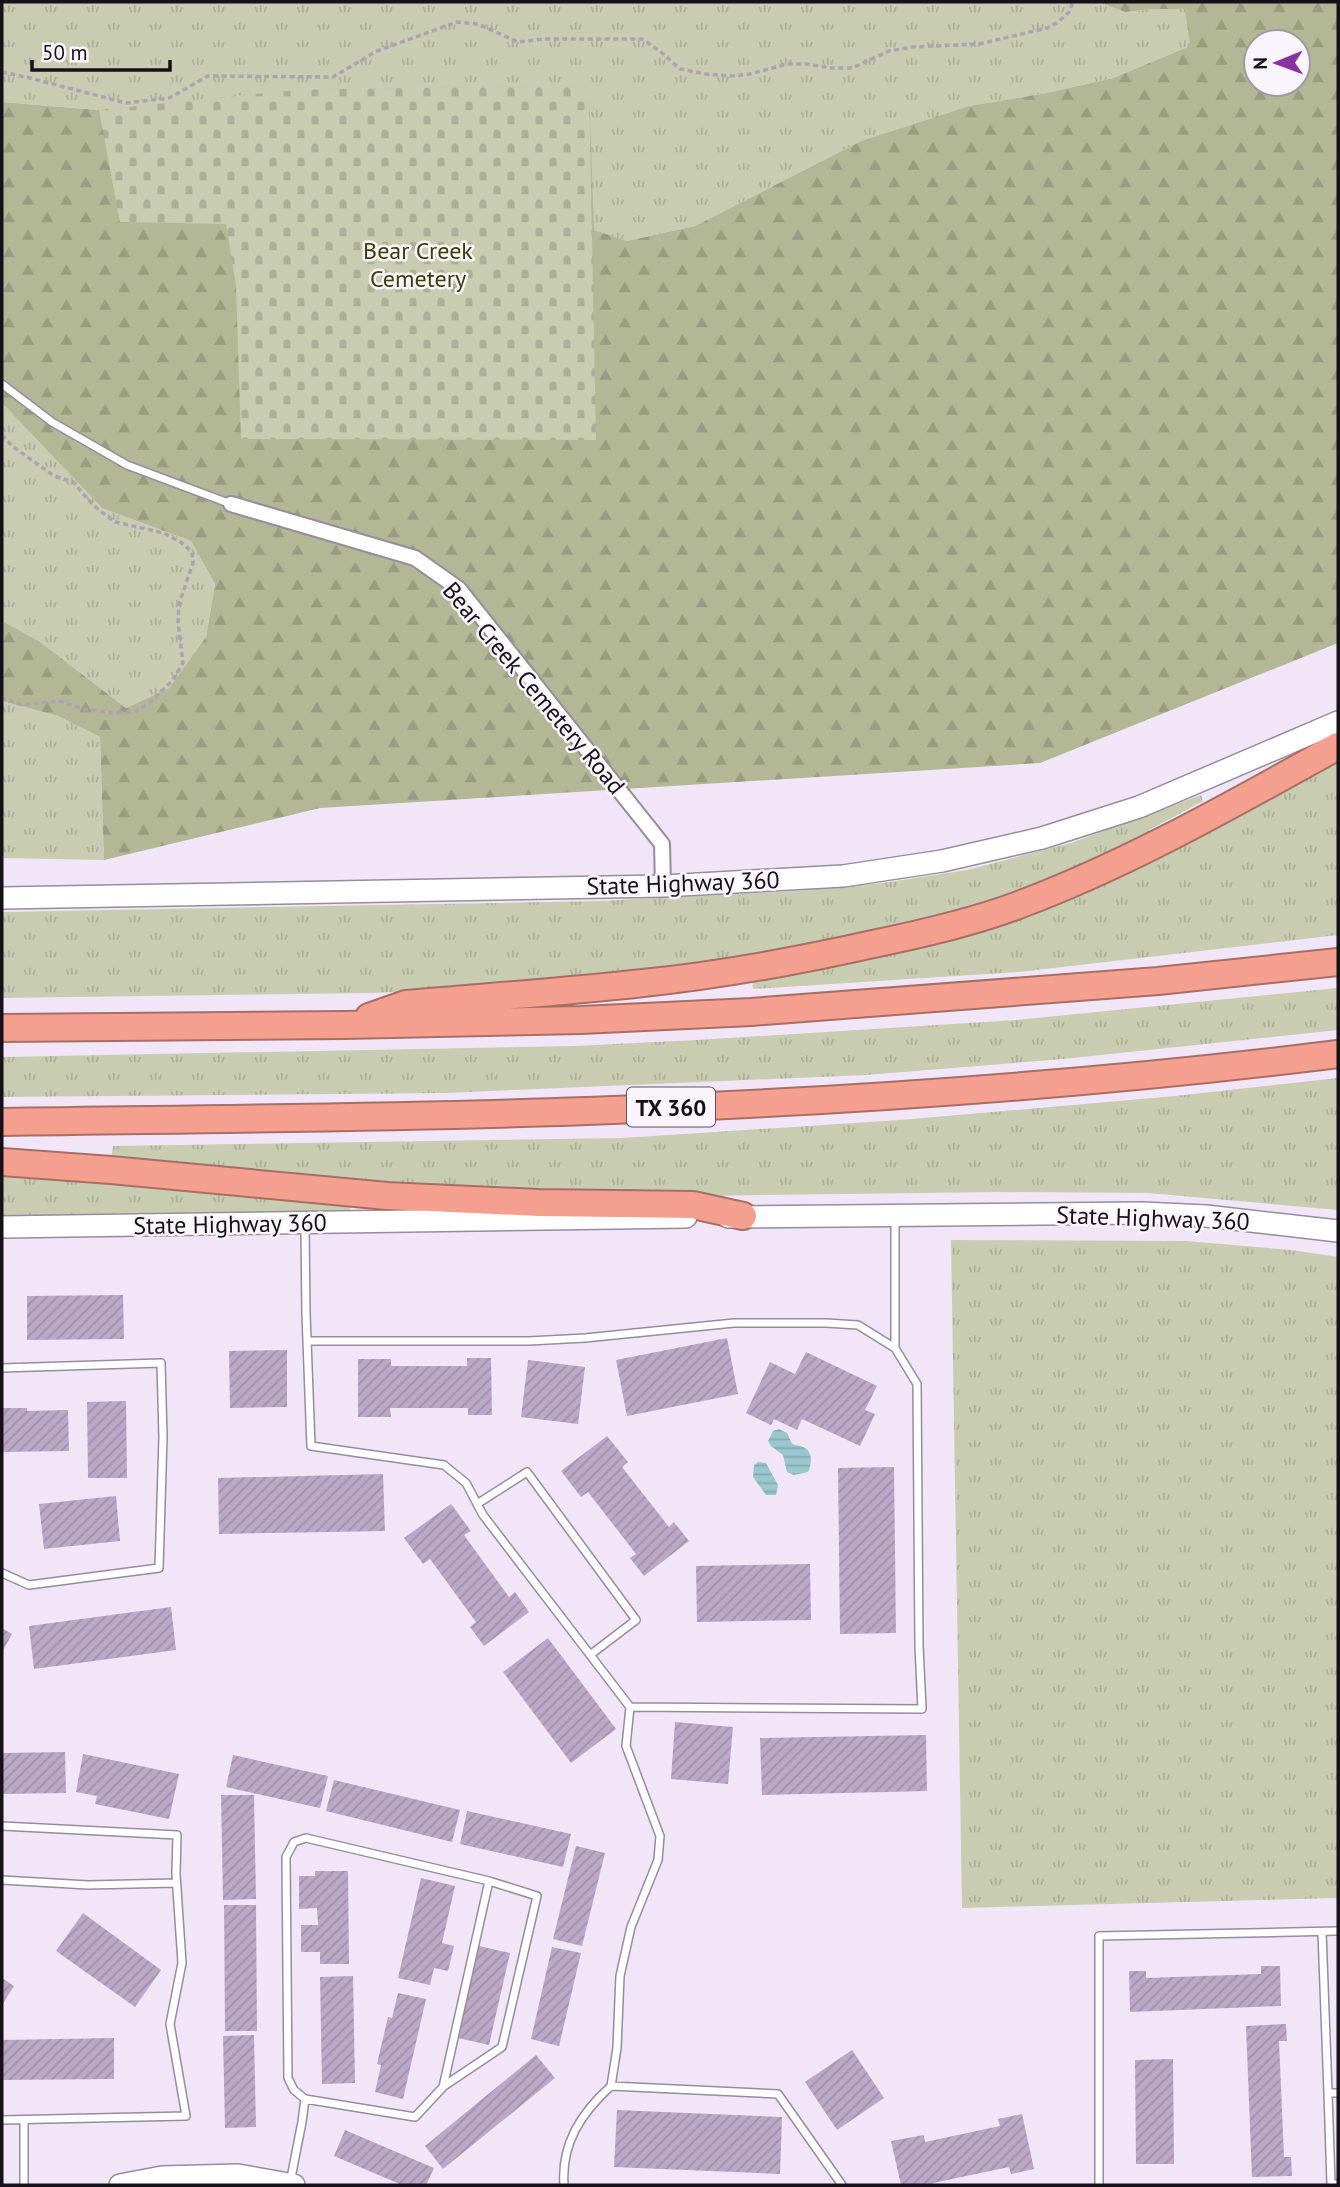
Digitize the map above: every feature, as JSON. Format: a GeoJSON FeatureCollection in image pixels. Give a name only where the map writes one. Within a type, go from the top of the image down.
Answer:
{"type":"FeatureCollection","features":[{"type":"Feature","properties":{"kind":"highway"},"geometry":{"type":"LineString","coordinates":[[344,1025],[406,1004],[643,983],[751,968],[930,932],[1014,906],[1086,878],[1158,844],[1338,746]]}},
{"type":"Feature","properties":{"kind":"highway"},"geometry":{"type":"LineString","coordinates":[[2,1028],[581,1020],[804,1009],[1131,984],[1338,962]]}},
{"type":"Feature","properties":{"kind":"highway","name":"TX 360"},"geometry":{"type":"LineString","coordinates":[[2,1122],[586,1111],[731,1104],[1040,1084],[1338,1054]]}},
{"type":"Feature","properties":{"kind":"highway"},"geometry":{"type":"LineString","coordinates":[[2,1162],[387,1196],[539,1203],[693,1205],[743,1216]]}},
{"type":"Feature","properties":{"kind":"main road","name":"State Highway 360"},"geometry":{"type":"LineString","coordinates":[[2,898],[663,886],[843,876],[942,861],[1041,838],[1139,807],[1338,722]]}},
{"type":"Feature","properties":{"kind":"main road","name":"State Highway 360"},"geometry":{"type":"LineString","coordinates":[[2,1227],[1142,1213],[1206,1216],[1338,1231]]}},
{"type":"Feature","properties":{"kind":"main road"},"geometry":{"type":"LineString","coordinates":[[120,2185],[162,2177],[238,2175],[292,2184]]}},
{"type":"Feature","properties":{"kind":"street","name":"Bear Creek Cemetery Road"},"geometry":{"type":"LineString","coordinates":[[230,504],[415,558],[459,589],[662,844],[663,886]]}},
{"type":"Feature","properties":{"kind":"lane"},"geometry":{"type":"LineString","coordinates":[[2,384],[52,422],[127,465],[230,504]]}},
{"type":"Feature","properties":{"kind":"lane"},"geometry":{"type":"LineString","coordinates":[[895,1215],[895,1348]]}},
{"type":"Feature","properties":{"kind":"lane"},"geometry":{"type":"LineString","coordinates":[[305,1223],[311,1446],[444,1465],[466,1483],[483,1515],[630,1707],[626,1746],[660,1836],[658,1860],[631,1927],[620,1976],[617,2048],[611,2086],[585,2113],[572,2134],[565,2156],[564,2185]]}},
{"type":"Feature","properties":{"kind":"lane"},"geometry":{"type":"LineString","coordinates":[[307,1340],[528,1341],[585,1338],[734,1322],[826,1323],[859,1325],[895,1348],[917,1384],[922,1709],[630,1707]]}},
{"type":"Feature","properties":{"kind":"lane"},"geometry":{"type":"LineString","coordinates":[[2,1367],[161,1363],[163,1437],[159,1568],[29,1585],[2,1573]]}},
{"type":"Feature","properties":{"kind":"lane"},"geometry":{"type":"LineString","coordinates":[[477,1504],[527,1472],[636,1620],[590,1654]]}},
{"type":"Feature","properties":{"kind":"lane"},"geometry":{"type":"LineString","coordinates":[[2,1826],[177,1836],[176,1884],[182,1963],[170,2024],[186,2116],[2,2120]]}},
{"type":"Feature","properties":{"kind":"lane"},"geometry":{"type":"LineString","coordinates":[[306,1838],[489,1881],[537,1896],[502,2047],[443,2087],[415,2117],[305,2099],[294,2091],[288,2078],[286,1857],[294,1842],[306,1838]]}},
{"type":"Feature","properties":{"kind":"lane"},"geometry":{"type":"LineString","coordinates":[[2,1880],[89,1885],[176,1884]]}},
{"type":"Feature","properties":{"kind":"lane"},"geometry":{"type":"LineString","coordinates":[[443,2087],[489,1881]]}},
{"type":"Feature","properties":{"kind":"lane"},"geometry":{"type":"LineString","coordinates":[[1099,2185],[1098,1936],[1338,1931]]}},
{"type":"Feature","properties":{"kind":"lane"},"geometry":{"type":"LineString","coordinates":[[1322,1932],[1331,2184],[1338,2184]]}},
{"type":"Feature","properties":{"kind":"lane"},"geometry":{"type":"LineString","coordinates":[[611,2086],[778,2094],[842,2185]]}},
{"type":"Feature","properties":{"kind":"lane"},"geometry":{"type":"LineString","coordinates":[[1328,2093],[1338,2093]]}},
{"type":"Feature","properties":{"kind":"lane"},"geometry":{"type":"LineString","coordinates":[[292,2184],[305,2099]]}},
{"type":"Feature","properties":{"kind":"lane"},"geometry":{"type":"LineString","coordinates":[[24,2120],[24,2185]]}},
{"type":"Feature","properties":{"kind":"path"},"geometry":{"type":"LineString","coordinates":[[2,72],[126,103],[169,98],[208,76],[333,77],[377,51],[457,22],[478,24],[518,42],[557,38],[642,39],[680,69],[706,75],[733,76],[787,64],[852,68],[889,51],[912,47],[979,44],[1047,28],[1069,12],[1073,2]]}},
{"type":"Feature","properties":{"kind":"path"},"geometry":{"type":"LineString","coordinates":[[2,435],[12,446],[54,476],[72,482],[94,506],[115,522],[164,533],[182,542],[192,552],[193,563],[178,604],[183,663],[173,680],[149,703],[136,711],[114,713],[83,709],[59,701],[22,705],[2,698]]}},
{"type":"Feature","properties":{"kind":"green space"},"geometry":{"type":"Polygon","coordinates":[[[2,2],[1098,2],[1125,12],[1186,9],[1190,46],[1113,78],[1047,93],[969,106],[861,141],[695,226],[627,241],[593,230],[589,85],[295,90],[99,110],[2,102],[2,2]]]}},
{"type":"Feature","properties":{"kind":"green space"},"geometry":{"type":"Polygon","coordinates":[[[1098,2],[1338,2],[1338,643],[1040,763],[320,808],[104,860],[100,737],[58,716],[2,701],[2,621],[39,641],[126,708],[169,688],[206,637],[215,584],[191,541],[102,508],[2,403],[2,102],[99,110],[295,90],[589,85],[594,230],[627,241],[695,226],[861,141],[969,106],[1047,93],[1113,78],[1190,46],[1185,9],[1125,12],[1098,2]]]}},
{"type":"Feature","properties":{"kind":"green space","name":"Bear Creek Cemetery"},"geometry":{"type":"Polygon","coordinates":[[[589,85],[596,440],[241,439],[236,286],[226,224],[120,222],[99,110],[295,90],[589,85]]]}},
{"type":"Feature","properties":{"kind":"green space"},"geometry":{"type":"Polygon","coordinates":[[[2,403],[102,508],[191,541],[215,584],[206,637],[169,688],[126,708],[39,641],[2,621],[2,403]]]}},
{"type":"Feature","properties":{"kind":"green space"},"geometry":{"type":"Polygon","coordinates":[[[2,701],[58,716],[100,737],[104,860],[2,858],[2,701]]]}},
{"type":"Feature","properties":{"kind":"green space"},"geometry":{"type":"Polygon","coordinates":[[[1338,757],[1338,935],[1019,972],[753,989],[752,977],[955,936],[1338,757]]]}},
{"type":"Feature","properties":{"kind":"green space"},"geometry":{"type":"Polygon","coordinates":[[[1201,795],[1203,801],[1149,830],[1150,838],[993,903],[919,925],[782,953],[578,980],[474,989],[2,998],[2,912],[600,901],[796,891],[883,883],[967,870],[1071,843],[1201,795]]]}},
{"type":"Feature","properties":{"kind":"green space"},"geometry":{"type":"Polygon","coordinates":[[[1338,988],[1338,1030],[1063,1059],[866,1075],[446,1093],[2,1097],[2,1057],[574,1046],[696,1040],[1016,1020],[1338,988]]]}},
{"type":"Feature","properties":{"kind":"green space"},"geometry":{"type":"Polygon","coordinates":[[[1338,1078],[1338,1210],[1148,1193],[695,1196],[495,1194],[111,1160],[113,1146],[622,1138],[900,1120],[1175,1096],[1338,1078]]]}},
{"type":"Feature","properties":{"kind":"green space"},"geometry":{"type":"Polygon","coordinates":[[[2,1175],[190,1187],[351,1204],[349,1213],[2,1216],[2,1175]]]}},
{"type":"Feature","properties":{"kind":"green space"},"geometry":{"type":"Polygon","coordinates":[[[951,1240],[1186,1241],[1338,1257],[1338,1898],[962,1908],[951,1240]]]}},
{"type":"Feature","properties":{"kind":"shaded area"},"geometry":{"type":"Polygon","coordinates":[[[779,1429],[787,1433],[792,1444],[809,1451],[811,1462],[808,1472],[794,1475],[787,1472],[783,1455],[768,1441],[773,1431],[779,1429]]]}},
{"type":"Feature","properties":{"kind":"shaded area"},"geometry":{"type":"Polygon","coordinates":[[[758,1462],[766,1463],[778,1485],[776,1495],[766,1495],[753,1477],[754,1465],[758,1462]]]}},
{"type":"Feature","properties":{"kind":"building"},"geometry":{"type":"Polygon","coordinates":[[[123,1295],[124,1339],[27,1340],[27,1296],[123,1295]]]}},
{"type":"Feature","properties":{"kind":"building"},"geometry":{"type":"Polygon","coordinates":[[[727,1338],[738,1394],[627,1416],[616,1360],[727,1338]]]}},
{"type":"Feature","properties":{"kind":"building"},"geometry":{"type":"Polygon","coordinates":[[[287,1350],[287,1407],[230,1408],[229,1351],[287,1350]]]}},
{"type":"Feature","properties":{"kind":"building"},"geometry":{"type":"Polygon","coordinates":[[[806,1352],[877,1386],[865,1410],[875,1414],[860,1446],[802,1419],[797,1430],[774,1419],[771,1425],[746,1413],[770,1362],[795,1374],[806,1352]]]}},
{"type":"Feature","properties":{"kind":"building"},"geometry":{"type":"Polygon","coordinates":[[[467,1358],[491,1358],[492,1415],[468,1415],[468,1408],[390,1408],[391,1417],[358,1417],[358,1359],[391,1359],[391,1366],[467,1366],[467,1358]]]}},
{"type":"Feature","properties":{"kind":"building"},"geometry":{"type":"Polygon","coordinates":[[[528,1360],[585,1367],[578,1424],[521,1417],[528,1360]]]}},
{"type":"Feature","properties":{"kind":"building"},"geometry":{"type":"Polygon","coordinates":[[[126,1401],[127,1478],[88,1478],[87,1402],[126,1401]]]}},
{"type":"Feature","properties":{"kind":"building"},"geometry":{"type":"Polygon","coordinates":[[[2,1408],[27,1408],[27,1411],[68,1410],[69,1451],[2,1452],[2,1408]]]}},
{"type":"Feature","properties":{"kind":"building"},"geometry":{"type":"Polygon","coordinates":[[[607,1436],[628,1462],[622,1467],[669,1527],[674,1522],[689,1541],[644,1576],[630,1558],[636,1554],[588,1492],[581,1497],[561,1471],[607,1436]]]}},
{"type":"Feature","properties":{"kind":"building"},"geometry":{"type":"Polygon","coordinates":[[[894,1467],[896,1633],[840,1634],[838,1468],[894,1467]]]}},
{"type":"Feature","properties":{"kind":"building"},"geometry":{"type":"Polygon","coordinates":[[[383,1474],[385,1531],[219,1534],[218,1478],[383,1474]]]}},
{"type":"Feature","properties":{"kind":"building"},"geometry":{"type":"Polygon","coordinates":[[[116,1496],[120,1541],[44,1549],[39,1504],[116,1496]]]}},
{"type":"Feature","properties":{"kind":"building"},"geometry":{"type":"Polygon","coordinates":[[[451,1504],[471,1531],[464,1535],[509,1597],[515,1592],[529,1612],[484,1646],[470,1627],[476,1622],[430,1559],[423,1564],[404,1538],[451,1504]]]}},
{"type":"Feature","properties":{"kind":"building"},"geometry":{"type":"Polygon","coordinates":[[[810,1564],[811,1620],[697,1622],[696,1566],[810,1564]]]}},
{"type":"Feature","properties":{"kind":"building"},"geometry":{"type":"Polygon","coordinates":[[[171,1607],[176,1650],[34,1669],[29,1626],[171,1607]]]}},
{"type":"Feature","properties":{"kind":"building"},"geometry":{"type":"Polygon","coordinates":[[[2,1628],[12,1634],[2,1652],[2,1628]]]}},
{"type":"Feature","properties":{"kind":"building"},"geometry":{"type":"Polygon","coordinates":[[[548,1638],[616,1729],[571,1763],[503,1672],[548,1638]]]}},
{"type":"Feature","properties":{"kind":"building"},"geometry":{"type":"Polygon","coordinates":[[[675,1722],[733,1727],[728,1784],[671,1779],[675,1722]]]}},
{"type":"Feature","properties":{"kind":"building"},"geometry":{"type":"Polygon","coordinates":[[[926,1735],[927,1791],[762,1795],[760,1738],[926,1735]]]}},
{"type":"Feature","properties":{"kind":"building"},"geometry":{"type":"Polygon","coordinates":[[[65,1752],[66,1793],[2,1794],[2,1753],[65,1752]]]}},
{"type":"Feature","properties":{"kind":"building"},"geometry":{"type":"Polygon","coordinates":[[[83,1754],[179,1774],[169,1819],[95,1804],[97,1796],[76,1792],[83,1754]]]}},
{"type":"Feature","properties":{"kind":"building"},"geometry":{"type":"Polygon","coordinates":[[[233,1755],[328,1776],[320,1808],[226,1787],[233,1755]]]}},
{"type":"Feature","properties":{"kind":"building"},"geometry":{"type":"Polygon","coordinates":[[[334,1780],[460,1810],[452,1842],[326,1811],[334,1780]]]}},
{"type":"Feature","properties":{"kind":"building"},"geometry":{"type":"Polygon","coordinates":[[[221,1795],[254,1795],[256,1899],[223,1900],[221,1795]]]}},
{"type":"Feature","properties":{"kind":"building"},"geometry":{"type":"Polygon","coordinates":[[[467,1811],[571,1834],[563,1867],[460,1844],[467,1811]]]}},
{"type":"Feature","properties":{"kind":"building"},"geometry":{"type":"Polygon","coordinates":[[[576,1846],[605,1853],[582,1946],[553,1939],[576,1846]]]}},
{"type":"Feature","properties":{"kind":"building"},"geometry":{"type":"Polygon","coordinates":[[[315,1871],[348,1871],[349,1964],[320,1964],[320,1952],[301,1952],[301,1925],[318,1925],[317,1908],[299,1909],[299,1876],[315,1876],[315,1871]]]}},
{"type":"Feature","properties":{"kind":"building"},"geometry":{"type":"Polygon","coordinates":[[[421,1878],[455,1886],[442,1943],[454,1946],[448,1971],[434,1968],[430,1985],[398,1978],[421,1878]]]}},
{"type":"Feature","properties":{"kind":"building"},"geometry":{"type":"Polygon","coordinates":[[[224,1905],[256,1905],[257,2031],[225,2031],[224,1905]]]}},
{"type":"Feature","properties":{"kind":"building"},"geometry":{"type":"Polygon","coordinates":[[[83,1913],[161,1970],[135,2007],[56,1951],[83,1913]]]}},
{"type":"Feature","properties":{"kind":"building"},"geometry":{"type":"Polygon","coordinates":[[[479,1946],[510,1953],[489,2045],[458,2038],[479,1946]]]}},
{"type":"Feature","properties":{"kind":"building"},"geometry":{"type":"Polygon","coordinates":[[[552,1947],[581,1953],[559,2046],[531,2039],[552,1947]]]}},
{"type":"Feature","properties":{"kind":"building"},"geometry":{"type":"Polygon","coordinates":[[[1261,1966],[1280,1966],[1281,2006],[1130,2012],[1129,1971],[1146,1971],[1146,1978],[1261,1974],[1261,1966]]]}},
{"type":"Feature","properties":{"kind":"building"},"geometry":{"type":"Polygon","coordinates":[[[353,1976],[355,2083],[322,2084],[320,1977],[353,1976]]]}},
{"type":"Feature","properties":{"kind":"building"},"geometry":{"type":"Polygon","coordinates":[[[2,1978],[14,1986],[2,2005],[2,1978]]]}},
{"type":"Feature","properties":{"kind":"building"},"geometry":{"type":"Polygon","coordinates":[[[398,1993],[426,1999],[403,2099],[375,2092],[381,2065],[377,2064],[388,2017],[392,2018],[398,1993]]]}},
{"type":"Feature","properties":{"kind":"building"},"geometry":{"type":"Polygon","coordinates":[[[1286,2024],[1287,2041],[1279,2041],[1284,2157],[1291,2157],[1292,2176],[1252,2177],[1246,2026],[1286,2024]]]}},
{"type":"Feature","properties":{"kind":"building"},"geometry":{"type":"Polygon","coordinates":[[[254,2035],[256,2127],[225,2128],[223,2036],[254,2035]]]}},
{"type":"Feature","properties":{"kind":"building"},"geometry":{"type":"Polygon","coordinates":[[[114,2038],[114,2079],[2,2080],[2,2040],[114,2038]]]}},
{"type":"Feature","properties":{"kind":"building"},"geometry":{"type":"Polygon","coordinates":[[[852,2050],[884,2098],[837,2130],[805,2082],[852,2050]]]}},
{"type":"Feature","properties":{"kind":"building"},"geometry":{"type":"Polygon","coordinates":[[[536,2055],[555,2078],[443,2169],[425,2146],[536,2055]]]}},
{"type":"Feature","properties":{"kind":"building"},"geometry":{"type":"Polygon","coordinates":[[[1173,2059],[1174,2164],[1136,2164],[1135,2060],[1173,2059]]]}},
{"type":"Feature","properties":{"kind":"building"},"geometry":{"type":"Polygon","coordinates":[[[617,2110],[782,2117],[780,2174],[614,2167],[617,2110]]]}},
{"type":"Feature","properties":{"kind":"building"},"geometry":{"type":"Polygon","coordinates":[[[1022,2114],[1034,2169],[1011,2174],[1009,2167],[933,2183],[934,2185],[901,2185],[891,2141],[924,2135],[925,2142],[1000,2126],[998,2119],[1022,2114]]]}},
{"type":"Feature","properties":{"kind":"building"},"geometry":{"type":"Polygon","coordinates":[[[345,2130],[434,2168],[426,2185],[402,2185],[334,2156],[345,2130]]]}}]}
